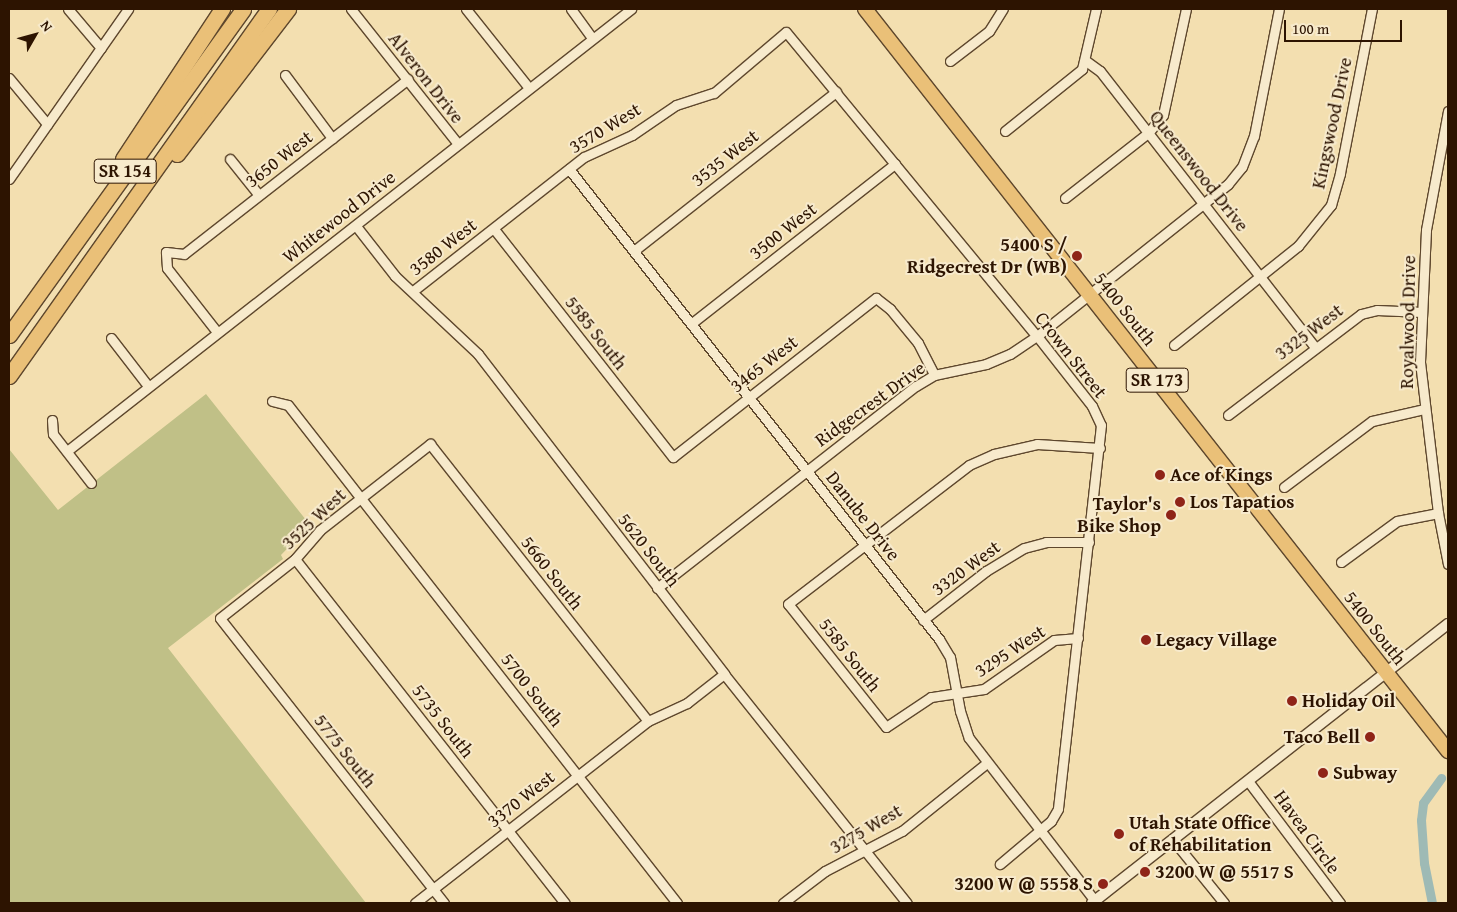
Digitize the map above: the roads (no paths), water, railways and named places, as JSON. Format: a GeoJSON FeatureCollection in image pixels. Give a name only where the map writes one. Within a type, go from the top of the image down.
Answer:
{"type":"FeatureCollection","features":[{"type":"Feature","properties":{"kind":"highway"},"geometry":{"type":"LineString","coordinates":[[34,297],[222,9]]}},
{"type":"Feature","properties":{"kind":"highway","name":"SR 154"},"geometry":{"type":"LineString","coordinates":[[9,335],[34,297],[243,9]]}},
{"type":"Feature","properties":{"kind":"highway","name":"SR 154"},"geometry":{"type":"LineString","coordinates":[[9,376],[269,9]]}},
{"type":"Feature","properties":{"kind":"highway"},"geometry":{"type":"LineString","coordinates":[[54,310],[288,9]]}},
{"type":"Feature","properties":{"kind":"main road","name":"5400 South"},"geometry":{"type":"LineString","coordinates":[[864,9],[1448,751]]}},
{"type":"Feature","properties":{"kind":"street"},"geometry":{"type":"LineString","coordinates":[[68,9],[101,48]]}},
{"type":"Feature","properties":{"kind":"street"},"geometry":{"type":"LineString","coordinates":[[9,179],[128,9]]}},
{"type":"Feature","properties":{"kind":"street","name":"Alveron Drive"},"geometry":{"type":"LineString","coordinates":[[351,9],[458,144]]}},
{"type":"Feature","properties":{"kind":"street"},"geometry":{"type":"LineString","coordinates":[[466,9],[529,88]]}},
{"type":"Feature","properties":{"kind":"street"},"geometry":{"type":"LineString","coordinates":[[570,9],[592,38]]}},
{"type":"Feature","properties":{"kind":"street","name":"Whitewood Drive"},"geometry":{"type":"LineString","coordinates":[[67,451],[630,9]]}},
{"type":"Feature","properties":{"kind":"street"},"geometry":{"type":"LineString","coordinates":[[950,61],[989,31],[1004,9]]}},
{"type":"Feature","properties":{"kind":"street"},"geometry":{"type":"LineString","coordinates":[[1005,131],[1076,75],[1086,61],[1096,9]]}},
{"type":"Feature","properties":{"kind":"street"},"geometry":{"type":"LineString","coordinates":[[1065,198],[1148,132],[1167,105],[1186,9]]}},
{"type":"Feature","properties":{"kind":"street","name":"Ridgecrest Drive"},"geometry":{"type":"LineString","coordinates":[[657,588],[806,470],[934,375],[986,364],[1037,336],[1205,203],[1235,176],[1250,153],[1279,9]]}},
{"type":"Feature","properties":{"kind":"street","name":"Kingswood Drive"},"geometry":{"type":"LineString","coordinates":[[1174,345],[1310,235],[1331,205],[1339,181],[1372,9]]}},
{"type":"Feature","properties":{"kind":"street","name":"Crown Street"},"geometry":{"type":"LineString","coordinates":[[786,32],[1037,336],[1099,417],[1102,434],[1058,809],[1051,822],[1000,864]]}},
{"type":"Feature","properties":{"kind":"street","name":"3570 West"},"geometry":{"type":"LineString","coordinates":[[494,229],[590,153],[632,136],[666,110],[714,93],[786,32]]}},
{"type":"Feature","properties":{"kind":"street","name":"Queenswood Drive"},"geometry":{"type":"LineString","coordinates":[[1086,61],[1100,71],[1316,347]]}},
{"type":"Feature","properties":{"kind":"street"},"geometry":{"type":"LineString","coordinates":[[285,75],[332,138]]}},
{"type":"Feature","properties":{"kind":"street"},"geometry":{"type":"LineString","coordinates":[[9,78],[47,124]]}},
{"type":"Feature","properties":{"kind":"street","name":"3650 West"},"geometry":{"type":"LineString","coordinates":[[217,332],[167,268],[166,252],[184,254],[258,194],[408,79]]}},
{"type":"Feature","properties":{"kind":"street","name":"3535 West"},"geometry":{"type":"LineString","coordinates":[[635,250],[836,92]]}},
{"type":"Feature","properties":{"kind":"street","name":"Royalwood Drive"},"geometry":{"type":"LineString","coordinates":[[1448,111],[1426,230],[1420,362],[1424,409],[1438,513],[1448,564]]}},
{"type":"Feature","properties":{"kind":"street"},"geometry":{"type":"LineString","coordinates":[[230,159],[258,194]]}},
{"type":"Feature","properties":{"kind":"street","name":"3500 West"},"geometry":{"type":"LineString","coordinates":[[692,323],[895,164]]}},
{"type":"Feature","properties":{"kind":"street","name":"Danube Drive"},"geometry":{"type":"LineString","coordinates":[[569,168],[924,620],[950,657],[959,692],[963,725],[987,763],[1093,902]]}},
{"type":"Feature","properties":{"kind":"street","name":"5620 South"},"geometry":{"type":"LineString","coordinates":[[356,226],[395,276],[478,354],[724,674],[907,903]]}},
{"type":"Feature","properties":{"kind":"street","name":"3580 West"},"geometry":{"type":"LineString","coordinates":[[413,291],[494,229]]}},
{"type":"Feature","properties":{"kind":"street","name":"5585 South"},"geometry":{"type":"LineString","coordinates":[[494,229],[673,457]]}},
{"type":"Feature","properties":{"kind":"street","name":"3465 West"},"geometry":{"type":"LineString","coordinates":[[673,457],[876,298],[890,309],[918,343],[934,375]]}},
{"type":"Feature","properties":{"kind":"street","name":"3325 West"},"geometry":{"type":"LineString","coordinates":[[1228,415],[1360,314],[1377,310],[1422,312]]}},
{"type":"Feature","properties":{"kind":"street"},"geometry":{"type":"LineString","coordinates":[[111,338],[148,386]]}},
{"type":"Feature","properties":{"kind":"street","name":"5700 South"},"geometry":{"type":"LineString","coordinates":[[272,401],[288,405],[677,903]]}},
{"type":"Feature","properties":{"kind":"street"},"geometry":{"type":"LineString","coordinates":[[1284,488],[1372,421],[1424,409]]}},
{"type":"Feature","properties":{"kind":"street"},"geometry":{"type":"LineString","coordinates":[[52,420],[53,434],[91,483]]}},
{"type":"Feature","properties":{"kind":"street","name":"3525 West"},"geometry":{"type":"LineString","coordinates":[[220,618],[295,559],[315,535],[430,444]]}},
{"type":"Feature","properties":{"kind":"street","name":"5660 South"},"geometry":{"type":"LineString","coordinates":[[430,444],[648,722]]}},
{"type":"Feature","properties":{"kind":"street"},"geometry":{"type":"LineString","coordinates":[[864,545],[969,465],[994,454],[1037,444],[1100,448]]}},
{"type":"Feature","properties":{"kind":"street"},"geometry":{"type":"LineString","coordinates":[[1342,562],[1398,521],[1438,513]]}},
{"type":"Feature","properties":{"kind":"street","name":"3320 West"},"geometry":{"type":"LineString","coordinates":[[924,620],[986,570],[1024,548],[1046,542],[1089,542]]}},
{"type":"Feature","properties":{"kind":"street","name":"5585 South"},"geometry":{"type":"LineString","coordinates":[[864,545],[788,604],[886,727]]}},
{"type":"Feature","properties":{"kind":"street","name":"5735 South"},"geometry":{"type":"LineString","coordinates":[[295,559],[565,903]]}},
{"type":"Feature","properties":{"kind":"street","name":"5775 South"},"geometry":{"type":"LineString","coordinates":[[220,618],[444,903]]}},
{"type":"Feature","properties":{"kind":"street"},"geometry":{"type":"LineString","coordinates":[[1093,902],[1448,624]]}},
{"type":"Feature","properties":{"kind":"street","name":"3295 West"},"geometry":{"type":"LineString","coordinates":[[886,727],[931,696],[992,685],[1054,640],[1078,638]]}},
{"type":"Feature","properties":{"kind":"street","name":"3370 West"},"geometry":{"type":"LineString","coordinates":[[415,903],[648,722],[687,702],[724,674]]}},
{"type":"Feature","properties":{"kind":"street","name":"3275 West"},"geometry":{"type":"LineString","coordinates":[[784,903],[825,871],[864,848],[902,830],[987,763]]}},
{"type":"Feature","properties":{"kind":"street","name":"Havea Circle"},"geometry":{"type":"LineString","coordinates":[[1248,780],[1340,903]]}},
{"type":"Feature","properties":{"kind":"street"},"geometry":{"type":"LineString","coordinates":[[1173,840],[1224,903]]}},
{"type":"Feature","properties":{"kind":"waterway"},"geometry":{"type":"LineString","coordinates":[[1432,903],[1424,863],[1421,820],[1423,803],[1441,778]]}},
{"type":"Feature","properties":{"kind":"place","name":"5400 S / Ridgecrest Dr (WB)"},"geometry":{"type":"Point","coordinates":[1077,256]}},
{"type":"Feature","properties":{"kind":"place","name":"Ace of Kings"},"geometry":{"type":"Point","coordinates":[1160,475]}},
{"type":"Feature","properties":{"kind":"place","name":"Los Tapatios"},"geometry":{"type":"Point","coordinates":[1180,502]}},
{"type":"Feature","properties":{"kind":"place","name":"Taylor's Bike Shop"},"geometry":{"type":"Point","coordinates":[1171,515]}},
{"type":"Feature","properties":{"kind":"place","name":"Legacy Village"},"geometry":{"type":"Point","coordinates":[1146,640]}},
{"type":"Feature","properties":{"kind":"place","name":"Holiday Oil"},"geometry":{"type":"Point","coordinates":[1292,701]}},
{"type":"Feature","properties":{"kind":"place","name":"Taco Bell"},"geometry":{"type":"Point","coordinates":[1370,737]}},
{"type":"Feature","properties":{"kind":"place","name":"Subway"},"geometry":{"type":"Point","coordinates":[1323,773]}},
{"type":"Feature","properties":{"kind":"place","name":"Utah State Office of Rehabilitation"},"geometry":{"type":"Point","coordinates":[1119,834]}},
{"type":"Feature","properties":{"kind":"place","name":"3200 W @ 5517 S"},"geometry":{"type":"Point","coordinates":[1145,872]}},
{"type":"Feature","properties":{"kind":"place","name":"3200 W @ 5558 S"},"geometry":{"type":"Point","coordinates":[1103,884]}}]}
